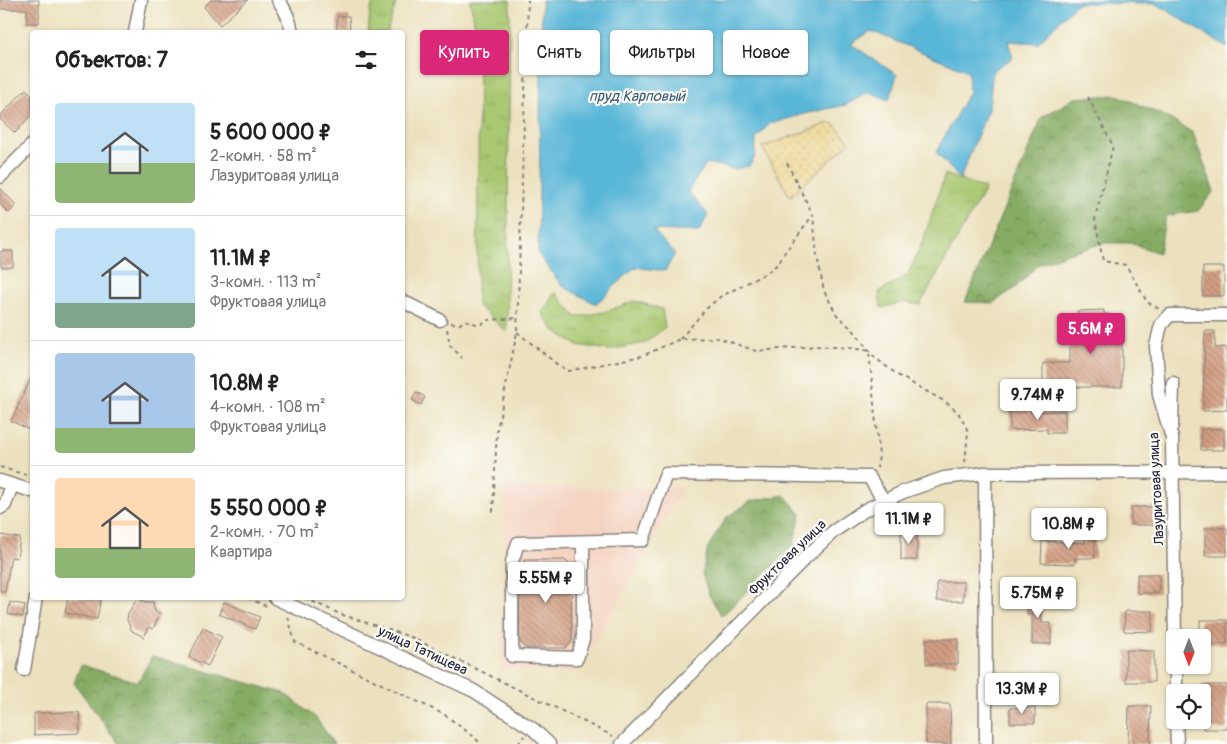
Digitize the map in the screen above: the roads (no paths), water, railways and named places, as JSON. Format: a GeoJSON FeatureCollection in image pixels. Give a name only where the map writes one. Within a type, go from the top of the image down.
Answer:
{"type":"FeatureCollection","features":[{"type":"Feature","properties":{"kind":"street"},"geometry":{"type":"LineString","coordinates":[[134,30],[141,0]]}},
{"type":"Feature","properties":{"kind":"street"},"geometry":{"type":"LineString","coordinates":[[278,0],[287,14],[291,30]]}},
{"type":"Feature","properties":{"kind":"street"},"geometry":{"type":"LineString","coordinates":[[0,177],[30,147]]}},
{"type":"Feature","properties":{"kind":"street"},"geometry":{"type":"LineString","coordinates":[[405,302],[440,320]]}},
{"type":"Feature","properties":{"kind":"street","name":"Лазуритовая улица"},"geometry":{"type":"LineString","coordinates":[[1176,629],[1172,438],[1159,395],[1156,346],[1161,325],[1170,314],[1227,315]]}},
{"type":"Feature","properties":{"kind":"street"},"geometry":{"type":"LineString","coordinates":[[1172,438],[1173,383]]}},
{"type":"Feature","properties":{"kind":"street","name":"Фруктовая улица"},"geometry":{"type":"LineString","coordinates":[[617,740],[806,557],[842,526],[865,510],[903,492],[944,478],[984,474],[1227,472]]}},
{"type":"Feature","properties":{"kind":"street"},"geometry":{"type":"LineString","coordinates":[[583,542],[582,639],[577,658],[512,656],[512,562],[518,543],[643,540],[666,474],[869,477],[884,501]]}},
{"type":"Feature","properties":{"kind":"street"},"geometry":{"type":"LineString","coordinates":[[984,474],[986,744]]}},
{"type":"Feature","properties":{"kind":"street"},"geometry":{"type":"LineString","coordinates":[[0,508],[5,505],[6,483],[30,490]]}},
{"type":"Feature","properties":{"kind":"street"},"geometry":{"type":"LineString","coordinates":[[24,670],[36,600]]}},
{"type":"Feature","properties":{"kind":"street","name":"улица Татищева"},"geometry":{"type":"LineString","coordinates":[[274,603],[474,691],[533,729],[549,744]]}},
{"type":"Feature","properties":{"kind":"street"},"geometry":{"type":"LineString","coordinates":[[1176,729],[1177,744]]}},
{"type":"Feature","properties":{"kind":"water","name":"пруд Карповый"},"geometry":{"type":"Polygon","coordinates":[[[542,0],[1227,0],[1227,48],[1157,4],[1077,3],[1038,43],[1008,41],[1013,58],[993,70],[989,107],[960,179],[936,152],[969,92],[968,71],[871,31],[851,44],[897,75],[889,100],[869,92],[846,105],[769,124],[756,139],[755,157],[749,166],[734,169],[707,163],[688,191],[708,215],[699,232],[653,230],[675,254],[665,271],[635,267],[596,304],[562,286],[538,254],[541,75],[600,75],[600,30],[542,30],[542,0]]]}}]}
